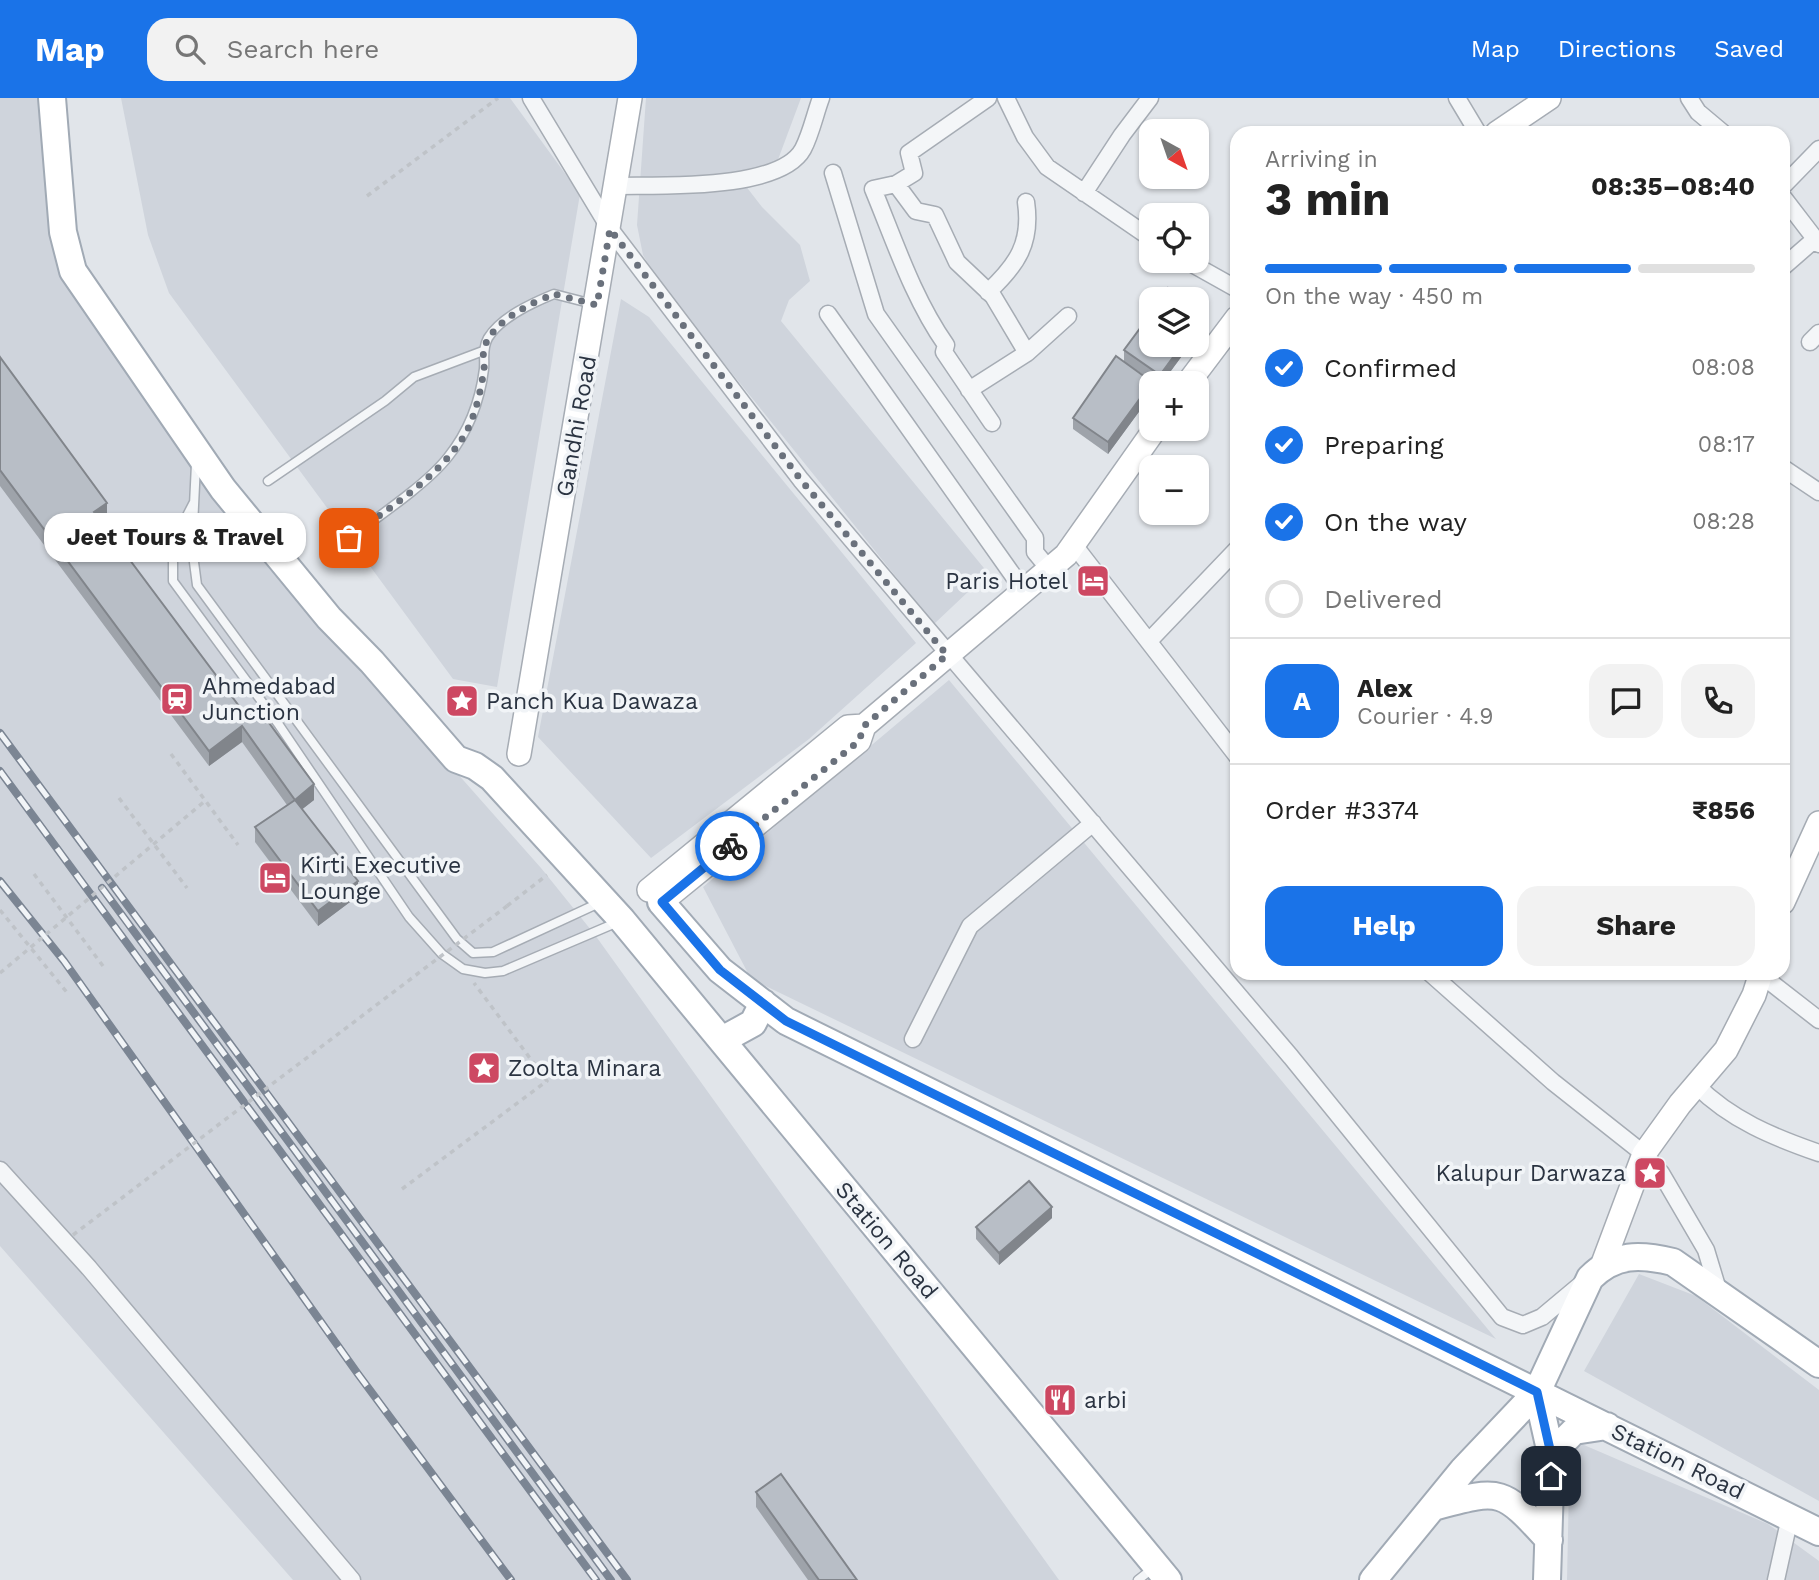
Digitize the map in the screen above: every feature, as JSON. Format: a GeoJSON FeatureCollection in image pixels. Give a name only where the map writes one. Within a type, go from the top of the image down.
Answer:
{"type":"FeatureCollection","features":[{"type":"Feature","properties":{"kind":"main road","name":"Station Road"},"geometry":{"type":"LineString","coordinates":[[52,98],[63,233],[73,271],[197,454],[305,590],[456,759],[475,766],[492,778],[613,910],[722,1040],[1154,1575]]}},
{"type":"Feature","properties":{"kind":"main road","name":"Gandhi Road"},"geometry":{"type":"LineString","coordinates":[[519,754],[610,229],[630,98]]}},
{"type":"Feature","properties":{"kind":"main road"},"geometry":{"type":"LineString","coordinates":[[1507,126],[1549,98]]}},
{"type":"Feature","properties":{"kind":"main road"},"geometry":{"type":"LineString","coordinates":[[1197,371],[1230,327]]}},
{"type":"Feature","properties":{"kind":"main road"},"geometry":{"type":"LineString","coordinates":[[655,896],[859,741],[864,726],[1049,569],[1074,545],[1147,441]]}},
{"type":"Feature","properties":{"kind":"main road"},"geometry":{"type":"LineString","coordinates":[[1790,887],[1819,824]]}},
{"type":"Feature","properties":{"kind":"main road","name":"Station Road"},"geometry":{"type":"LineString","coordinates":[[655,896],[720,970],[786,1021],[1819,1532]]}},
{"type":"Feature","properties":{"kind":"main road"},"geometry":{"type":"LineString","coordinates":[[1373,1580],[1433,1507],[1537,1392],[1596,1272],[1644,1154],[1726,1050],[1757,980]]}},
{"type":"Feature","properties":{"kind":"main road"},"geometry":{"type":"LineString","coordinates":[[722,1040],[753,1023],[763,1003]]}},
{"type":"Feature","properties":{"kind":"main road"},"geometry":{"type":"LineString","coordinates":[[1596,1272],[1622,1256],[1647,1255],[1673,1262],[1819,1364]]}},
{"type":"Feature","properties":{"kind":"main road"},"geometry":{"type":"LineString","coordinates":[[1537,1392],[1551,1454],[1548,1580]]}},
{"type":"Feature","properties":{"kind":"main road"},"geometry":{"type":"LineString","coordinates":[[1551,1454],[1574,1431],[1607,1426]]}},
{"type":"Feature","properties":{"kind":"main road"},"geometry":{"type":"LineString","coordinates":[[1433,1507],[1486,1493],[1516,1503],[1549,1540]]}},
{"type":"Feature","properties":{"kind":"street"},"geometry":{"type":"LineString","coordinates":[[531,98],[610,229],[801,480],[1291,1057],[1502,1317],[1523,1325],[1542,1317],[1596,1272]]}},
{"type":"Feature","properties":{"kind":"street"},"geometry":{"type":"LineString","coordinates":[[617,186],[734,182],[787,166],[803,150],[821,98]]}},
{"type":"Feature","properties":{"kind":"street"},"geometry":{"type":"LineString","coordinates":[[988,98],[909,153],[914,173],[896,184],[873,189],[924,311],[946,345],[944,352],[992,424]]}},
{"type":"Feature","properties":{"kind":"street"},"geometry":{"type":"LineString","coordinates":[[1006,98],[1025,137],[1047,167],[1139,230]]}},
{"type":"Feature","properties":{"kind":"street"},"geometry":{"type":"LineString","coordinates":[[1084,193],[1150,98]]}},
{"type":"Feature","properties":{"kind":"street"},"geometry":{"type":"LineString","coordinates":[[1457,98],[1474,126]]}},
{"type":"Feature","properties":{"kind":"street"},"geometry":{"type":"LineString","coordinates":[[1689,98],[1698,112],[1715,126]]}},
{"type":"Feature","properties":{"kind":"street"},"geometry":{"type":"LineString","coordinates":[[1790,179],[1819,149]]}},
{"type":"Feature","properties":{"kind":"street"},"geometry":{"type":"LineString","coordinates":[[833,173],[876,314],[1035,538],[1035,552],[1049,569]]}},
{"type":"Feature","properties":{"kind":"street"},"geometry":{"type":"LineString","coordinates":[[896,184],[916,211],[935,215],[957,262],[988,292],[1027,353]]}},
{"type":"Feature","properties":{"kind":"street"},"geometry":{"type":"LineString","coordinates":[[988,292],[1012,270],[1026,241],[1026,202]]}},
{"type":"Feature","properties":{"kind":"street"},"geometry":{"type":"LineString","coordinates":[[1790,207],[1816,242],[1790,262]]}},
{"type":"Feature","properties":{"kind":"street"},"geometry":{"type":"LineString","coordinates":[[1208,273],[1230,285]]}},
{"type":"Feature","properties":{"kind":"street"},"geometry":{"type":"LineString","coordinates":[[828,314],[1024,591]]}},
{"type":"Feature","properties":{"kind":"street"},"geometry":{"type":"LineString","coordinates":[[969,390],[1027,353],[1068,316]]}},
{"type":"Feature","properties":{"kind":"street"},"geometry":{"type":"LineString","coordinates":[[1790,475],[1819,492]]}},
{"type":"Feature","properties":{"kind":"street"},"geometry":{"type":"LineString","coordinates":[[1074,545],[1230,747]]}},
{"type":"Feature","properties":{"kind":"street"},"geometry":{"type":"LineString","coordinates":[[1150,640],[1230,556]]}},
{"type":"Feature","properties":{"kind":"street"},"geometry":{"type":"LineString","coordinates":[[913,1039],[970,926],[1093,823]]}},
{"type":"Feature","properties":{"kind":"street"},"geometry":{"type":"LineString","coordinates":[[1438,980],[1553,1082],[1644,1154],[1674,1192],[1706,1250],[1719,1293]]}},
{"type":"Feature","properties":{"kind":"street"},"geometry":{"type":"LineString","coordinates":[[1768,980],[1819,1020]]}},
{"type":"Feature","properties":{"kind":"street"},"geometry":{"type":"LineString","coordinates":[[1696,1085],[1727,1113],[1819,1153]]}},
{"type":"Feature","properties":{"kind":"street"},"geometry":{"type":"LineString","coordinates":[[0,1170],[89,1268],[352,1580]]}},
{"type":"Feature","properties":{"kind":"street"},"geometry":{"type":"LineString","coordinates":[[1776,1580],[1790,1517]]}},
{"type":"Feature","properties":{"kind":"lane"},"geometry":{"type":"LineString","coordinates":[[328,554],[446,460],[465,434],[475,406],[484,368],[483,351],[489,337],[506,320],[554,294],[597,305]]}},
{"type":"Feature","properties":{"kind":"lane"},"geometry":{"type":"LineString","coordinates":[[268,481],[386,401],[414,377],[483,351]]}},
{"type":"Feature","properties":{"kind":"lane"},"geometry":{"type":"LineString","coordinates":[[197,454],[192,547],[197,585],[457,939],[473,953],[493,952],[613,910]]}},
{"type":"Feature","properties":{"kind":"lane"},"geometry":{"type":"LineString","coordinates":[[194,502],[173,542],[173,582],[279,725],[409,917],[442,954],[463,969],[503,971],[613,910]]}},
{"type":"Feature","properties":{"kind":"path"},"geometry":{"type":"LineString","coordinates":[[367,195],[498,98]]}},
{"type":"Feature","properties":{"kind":"path"},"geometry":{"type":"LineString","coordinates":[[171,754],[238,845]]}},
{"type":"Feature","properties":{"kind":"path"},"geometry":{"type":"LineString","coordinates":[[119,798],[187,888]]}},
{"type":"Feature","properties":{"kind":"path"},"geometry":{"type":"LineString","coordinates":[[0,973],[205,801]]}},
{"type":"Feature","properties":{"kind":"path"},"geometry":{"type":"LineString","coordinates":[[34,874],[103,966]]}},
{"type":"Feature","properties":{"kind":"path"},"geometry":{"type":"LineString","coordinates":[[73,1235],[547,875]]}},
{"type":"Feature","properties":{"kind":"path"},"geometry":{"type":"LineString","coordinates":[[0,910],[69,995]]}},
{"type":"Feature","properties":{"kind":"path"},"geometry":{"type":"LineString","coordinates":[[402,1188],[547,1081],[463,969]]}},
{"type":"Feature","properties":{"kind":"shaded area"},"geometry":{"type":"Polygon","coordinates":[[[0,98],[41,98],[50,161],[56,258],[159,421],[288,582],[541,868],[595,935],[1059,1580],[293,1580],[0,1246],[0,98]]]}},
{"type":"Feature","properties":{"kind":"shaded area"},"geometry":{"type":"Polygon","coordinates":[[[121,98],[510,98],[580,194],[497,687],[453,679],[169,293],[148,235],[121,98]]]}},
{"type":"Feature","properties":{"kind":"shaded area"},"geometry":{"type":"Polygon","coordinates":[[[646,98],[801,98],[773,173],[738,176],[762,207],[800,245],[810,281],[789,300],[781,321],[988,573],[934,624],[660,284],[643,255],[637,225],[646,98]]]}},
{"type":"Feature","properties":{"kind":"shaded area"},"geometry":{"type":"Polygon","coordinates":[[[621,299],[649,317],[916,643],[809,739],[651,858],[538,737],[621,299]]]}},
{"type":"Feature","properties":{"kind":"shaded area"},"geometry":{"type":"Polygon","coordinates":[[[949,680],[1496,1339],[751,979],[703,887],[949,680]]]}},
{"type":"Feature","properties":{"kind":"shaded area"},"geometry":{"type":"Polygon","coordinates":[[[1639,1274],[1696,1296],[1819,1390],[1819,1501],[1584,1371],[1639,1274]]]}},
{"type":"Feature","properties":{"kind":"shaded area"},"geometry":{"type":"Polygon","coordinates":[[[1570,1439],[1768,1524],[1819,1561],[1819,1580],[1567,1580],[1570,1439]]]}},
{"type":"Feature","properties":{"kind":"building"},"geometry":{"type":"Polygon","coordinates":[[[1139,330],[1139,357],[1173,357],[1163,371],[1154,371],[1124,350],[1139,330]]]}},
{"type":"Feature","properties":{"kind":"building"},"geometry":{"type":"Polygon","coordinates":[[[1116,356],[1139,373],[1139,400],[1108,442],[1073,418],[1116,356]]]}},
{"type":"Feature","properties":{"kind":"building"},"geometry":{"type":"Polygon","coordinates":[[[0,357],[107,503],[94,512],[248,718],[258,708],[314,784],[295,800],[242,726],[209,751],[0,470],[0,357]]]}},
{"type":"Feature","properties":{"kind":"building"},"geometry":{"type":"Polygon","coordinates":[[[295,800],[358,881],[318,911],[255,827],[295,800]]]}},
{"type":"Feature","properties":{"kind":"building"},"geometry":{"type":"Polygon","coordinates":[[[1029,1181],[1052,1207],[999,1253],[976,1227],[1029,1181]]]}},
{"type":"Feature","properties":{"kind":"building"},"geometry":{"type":"Polygon","coordinates":[[[781,1474],[857,1580],[819,1580],[756,1492],[781,1474]]]}},
{"type":"Feature","properties":{"kind":"railway"},"geometry":{"type":"LineString","coordinates":[[0,733],[627,1580]]}},
{"type":"Feature","properties":{"kind":"railway"},"geometry":{"type":"LineString","coordinates":[[0,771],[596,1580]]}},
{"type":"Feature","properties":{"kind":"railway"},"geometry":{"type":"LineString","coordinates":[[0,881],[64,961],[358,1374],[511,1580]]}},
{"type":"Feature","properties":{"kind":"railway"},"geometry":{"type":"LineString","coordinates":[[102,888],[611,1580]]}},
{"type":"Feature","properties":{"kind":"way so far"},"geometry":{"type":"LineString","coordinates":[[349,538],[446,460],[465,434],[484,368],[483,351],[489,337],[506,320],[554,294],[597,305],[610,229],[801,480],[947,655],[864,726],[859,741],[730,846]]}},
{"type":"Feature","properties":{"kind":"place","name":"Jeet Tours & Travel"},"geometry":{"type":"Point","coordinates":[349,538]}},
{"type":"Feature","properties":{"kind":"place","name":"Paris Hotel"},"geometry":{"type":"Point","coordinates":[1093,581]}},
{"type":"Feature","properties":{"kind":"place","name":"Ahmedabad Junction"},"geometry":{"type":"Point","coordinates":[177,699]}},
{"type":"Feature","properties":{"kind":"place","name":"Panch Kua Dawaza"},"geometry":{"type":"Point","coordinates":[462,701]}},
{"type":"Feature","properties":{"kind":"place","name":"Kirti Executive Lounge"},"geometry":{"type":"Point","coordinates":[275,878]}},
{"type":"Feature","properties":{"kind":"place","name":"Zoolta Minara"},"geometry":{"type":"Point","coordinates":[484,1068]}},
{"type":"Feature","properties":{"kind":"place","name":"Kalupur Darwaza"},"geometry":{"type":"Point","coordinates":[1650,1173]}},
{"type":"Feature","properties":{"kind":"place","name":"arbi"},"geometry":{"type":"Point","coordinates":[1060,1400]}},
{"type":"Feature","properties":{"kind":"route"},"geometry":{"type":"LineString","coordinates":[[730,846],[662,902],[720,970],[786,1021],[1537,1392],[1551,1454],[1551,1476]]}}]}
